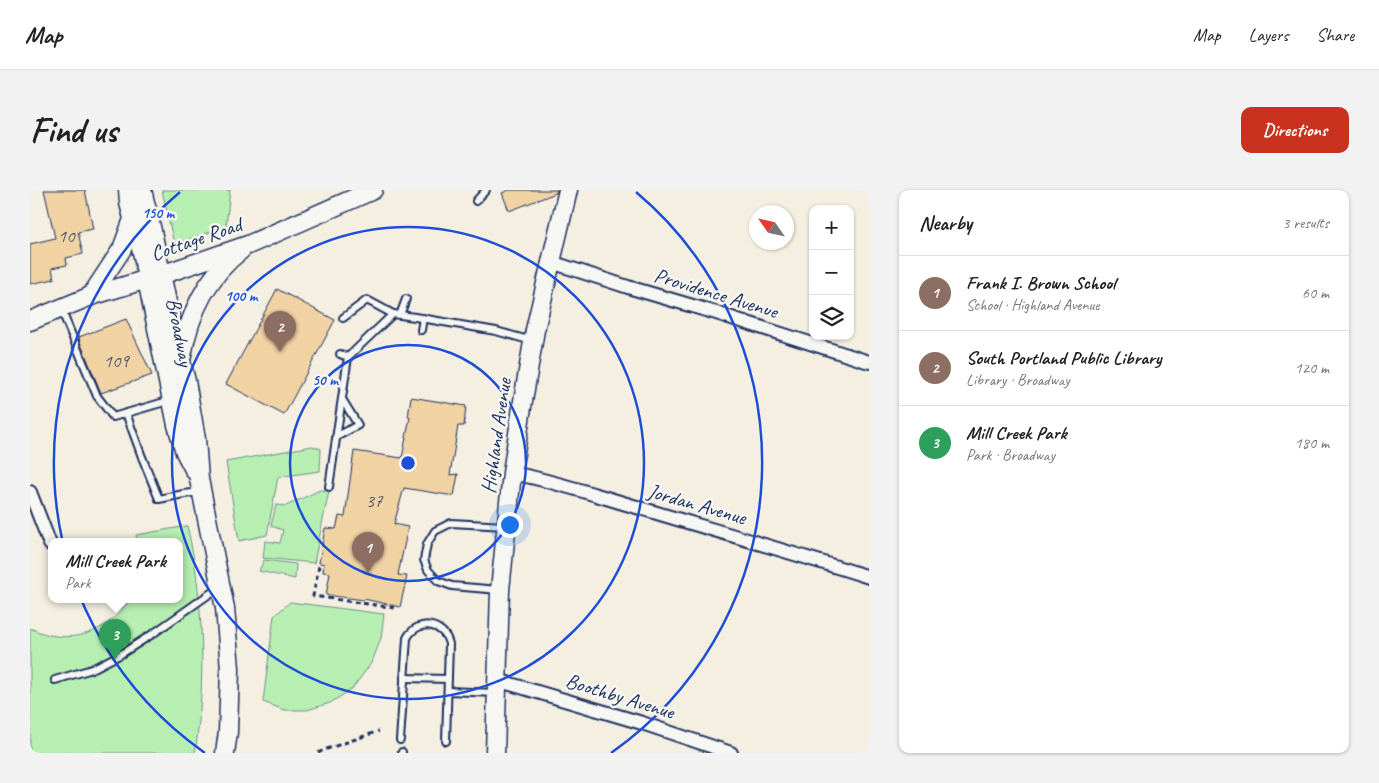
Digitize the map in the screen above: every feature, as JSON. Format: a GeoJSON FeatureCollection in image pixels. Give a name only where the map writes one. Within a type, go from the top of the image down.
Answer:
{"type":"FeatureCollection","features":[{"type":"Feature","properties":{"kind":"main road","name":"Broadway"},"geometry":{"type":"LineString","coordinates":[[128,190],[133,219],[143,256],[154,278],[181,361],[196,440],[200,486],[225,608],[230,669],[228,732],[225,753]]}},
{"type":"Feature","properties":{"kind":"main road","name":"Broadway"},"geometry":{"type":"LineString","coordinates":[[142,190],[152,231],[154,278],[172,401],[185,452],[200,486]]}},
{"type":"Feature","properties":{"kind":"main road","name":"Cottage Road"},"geometry":{"type":"LineString","coordinates":[[30,321],[91,296],[154,278],[248,245],[373,190]]}},
{"type":"Feature","properties":{"kind":"main road","name":"Highland Avenue"},"geometry":{"type":"LineString","coordinates":[[495,753],[500,590],[512,473],[533,342],[568,190]]}},
{"type":"Feature","properties":{"kind":"main road"},"geometry":{"type":"LineString","coordinates":[[91,296],[122,249],[133,219]]}},
{"type":"Feature","properties":{"kind":"main road"},"geometry":{"type":"LineString","coordinates":[[181,361],[191,320],[206,288],[231,258],[248,245]]}},
{"type":"Feature","properties":{"kind":"street","name":"Providence Avenue"},"geometry":{"type":"LineString","coordinates":[[551,262],[869,362]]}},
{"type":"Feature","properties":{"kind":"street","name":"Jordan Avenue"},"geometry":{"type":"LineString","coordinates":[[512,473],[536,478],[770,546],[869,577]]}},
{"type":"Feature","properties":{"kind":"street"},"geometry":{"type":"LineString","coordinates":[[30,492],[48,539]]}},
{"type":"Feature","properties":{"kind":"street","name":"Boothby Avenue"},"geometry":{"type":"LineString","coordinates":[[497,686],[642,723],[731,753]]}},
{"type":"Feature","properties":{"kind":"lane"},"geometry":{"type":"LineString","coordinates":[[476,201],[486,190]]}},
{"type":"Feature","properties":{"kind":"lane"},"geometry":{"type":"LineString","coordinates":[[329,487],[348,357],[396,315],[406,299]]}},
{"type":"Feature","properties":{"kind":"lane"},"geometry":{"type":"LineString","coordinates":[[343,318],[368,300],[396,315],[496,331],[533,342]]}},
{"type":"Feature","properties":{"kind":"lane"},"geometry":{"type":"LineString","coordinates":[[61,308],[98,396],[113,417],[172,401]]}},
{"type":"Feature","properties":{"kind":"lane"},"geometry":{"type":"LineString","coordinates":[[421,330],[423,318]]}},
{"type":"Feature","properties":{"kind":"lane"},"geometry":{"type":"LineString","coordinates":[[340,354],[348,357]]}},
{"type":"Feature","properties":{"kind":"lane"},"geometry":{"type":"LineString","coordinates":[[336,437],[358,425],[342,399]]}},
{"type":"Feature","properties":{"kind":"lane"},"geometry":{"type":"LineString","coordinates":[[126,413],[159,499],[184,494],[200,486]]}},
{"type":"Feature","properties":{"kind":"lane"},"geometry":{"type":"LineString","coordinates":[[500,590],[452,586],[438,581],[428,570],[424,560],[427,544],[435,531],[451,522],[506,526]]}},
{"type":"Feature","properties":{"kind":"lane"},"geometry":{"type":"LineString","coordinates":[[55,680],[92,669],[121,654],[221,586]]}},
{"type":"Feature","properties":{"kind":"lane"},"geometry":{"type":"LineString","coordinates":[[400,740],[407,638],[416,628],[434,626],[442,630],[448,637],[449,644],[446,741]]}},
{"type":"Feature","properties":{"kind":"lane"},"geometry":{"type":"LineString","coordinates":[[404,678],[448,679]]}},
{"type":"Feature","properties":{"kind":"lane"},"geometry":{"type":"LineString","coordinates":[[448,691],[497,686]]}},
{"type":"Feature","properties":{"kind":"path"},"geometry":{"type":"LineString","coordinates":[[319,566],[313,596],[395,608]]}},
{"type":"Feature","properties":{"kind":"path"},"geometry":{"type":"LineString","coordinates":[[318,753],[379,731]]}},
{"type":"Feature","properties":{"kind":"green space"},"geometry":{"type":"Polygon","coordinates":[[[162,190],[230,190],[226,227],[174,244],[162,190]]]}},
{"type":"Feature","properties":{"kind":"green space"},"geometry":{"type":"Polygon","coordinates":[[[312,446],[321,449],[320,471],[278,477],[267,535],[239,541],[226,462],[312,446]]]}},
{"type":"Feature","properties":{"kind":"green space"},"geometry":{"type":"Polygon","coordinates":[[[320,490],[329,491],[314,563],[263,558],[265,541],[280,543],[283,530],[271,526],[276,505],[286,506],[320,490]]]}},
{"type":"Feature","properties":{"kind":"green space"},"geometry":{"type":"Polygon","coordinates":[[[187,526],[197,580],[202,639],[201,698],[195,753],[30,753],[30,628],[45,634],[59,636],[86,634],[99,629],[110,621],[127,603],[183,603],[183,538],[136,538],[136,535],[187,526]]]}},
{"type":"Feature","properties":{"kind":"green space"},"geometry":{"type":"Polygon","coordinates":[[[264,560],[296,564],[295,579],[259,571],[264,560]]]}},
{"type":"Feature","properties":{"kind":"green space"},"geometry":{"type":"Polygon","coordinates":[[[290,602],[384,614],[381,638],[372,662],[352,689],[330,703],[307,710],[284,710],[263,702],[274,616],[290,602]]]}},
{"type":"Feature","properties":{"kind":"building"},"geometry":{"type":"Polygon","coordinates":[[[44,190],[85,190],[93,229],[78,232],[83,254],[66,258],[67,265],[52,268],[54,279],[30,284],[30,244],[55,238],[44,190]]]}},
{"type":"Feature","properties":{"kind":"building"},"geometry":{"type":"Polygon","coordinates":[[[509,190],[557,190],[556,193],[509,211],[502,193],[509,190]]]}},
{"type":"Feature","properties":{"kind":"building"},"geometry":{"type":"Polygon","coordinates":[[[277,289],[335,320],[284,415],[226,384],[277,289]]]}},
{"type":"Feature","properties":{"kind":"building"},"geometry":{"type":"Polygon","coordinates":[[[126,319],[152,375],[101,393],[79,337],[126,319]]]}},
{"type":"Feature","properties":{"kind":"building"},"geometry":{"type":"Polygon","coordinates":[[[411,397],[466,406],[464,426],[458,426],[450,475],[458,474],[454,496],[404,488],[394,524],[408,527],[398,575],[407,576],[400,607],[364,599],[326,595],[330,573],[323,572],[324,564],[319,563],[325,528],[336,529],[339,516],[345,517],[354,451],[402,458],[410,417],[408,417],[411,397]]]}},
{"type":"Feature","properties":{"kind":"place","name":"South Portland Public Library"},"geometry":{"type":"Point","coordinates":[280,352]}},
{"type":"Feature","properties":{"kind":"place","name":"Frank I. Brown School"},"geometry":{"type":"Point","coordinates":[368,573]}},
{"type":"Feature","properties":{"kind":"place","name":"Mill Creek Park"},"geometry":{"type":"Point","coordinates":[115,660]}}]}
